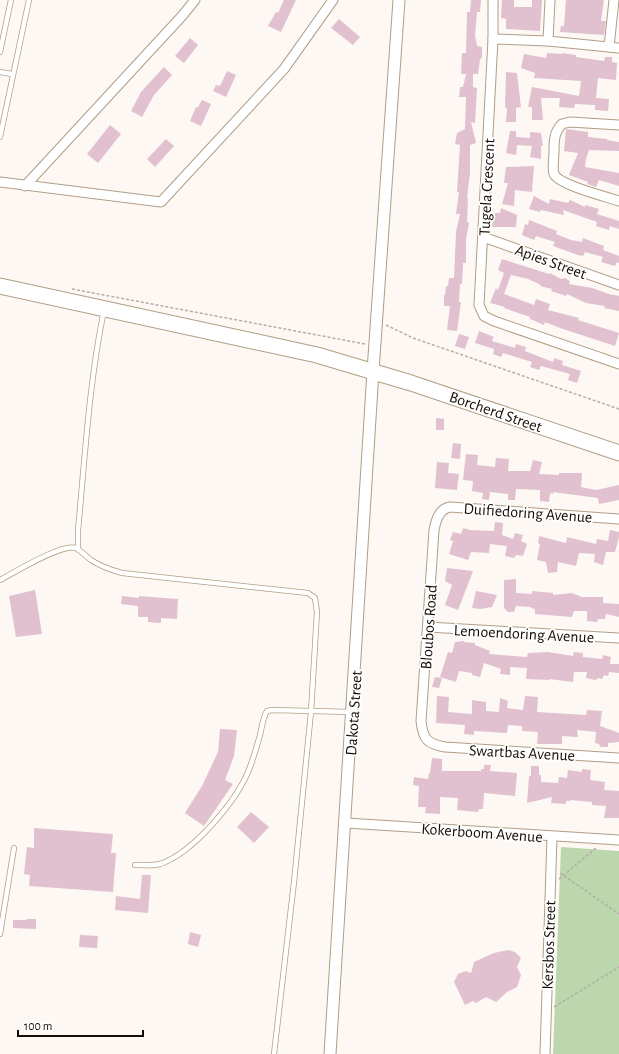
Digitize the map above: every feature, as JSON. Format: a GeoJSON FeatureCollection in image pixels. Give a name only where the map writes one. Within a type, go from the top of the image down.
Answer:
{"type":"FeatureCollection","features":[{"type":"Feature","properties":{"kind":"highway","name":"Borcherd Street"},"geometry":{"type":"LineString","coordinates":[[0,286],[317,355],[411,383],[619,453]]}},
{"type":"Feature","properties":{"kind":"street"},"geometry":{"type":"LineString","coordinates":[[25,186],[196,0]]}},
{"type":"Feature","properties":{"kind":"street"},"geometry":{"type":"LineString","coordinates":[[0,182],[160,202],[284,68],[332,0]]}},
{"type":"Feature","properties":{"kind":"street","name":"Dakota Street"},"geometry":{"type":"LineString","coordinates":[[330,1054],[346,823],[375,346],[378,321],[399,0]]}},
{"type":"Feature","properties":{"kind":"street","name":"Tugela Crescent"},"geometry":{"type":"LineString","coordinates":[[493,0],[494,38],[479,306],[484,316],[494,321],[619,364]]}},
{"type":"Feature","properties":{"kind":"street"},"geometry":{"type":"LineString","coordinates":[[548,41],[550,0]]}},
{"type":"Feature","properties":{"kind":"street"},"geometry":{"type":"LineString","coordinates":[[609,47],[614,0]]}},
{"type":"Feature","properties":{"kind":"street"},"geometry":{"type":"LineString","coordinates":[[494,38],[548,41],[619,48]]}},
{"type":"Feature","properties":{"kind":"street"},"geometry":{"type":"LineString","coordinates":[[619,125],[570,122],[562,124],[558,128],[554,139],[554,171],[558,178],[567,184],[619,201]]}},
{"type":"Feature","properties":{"kind":"street","name":"Apies Street"},"geometry":{"type":"LineString","coordinates":[[483,237],[619,285]]}},
{"type":"Feature","properties":{"kind":"street","name":"Duifiedoring Avenue"},"geometry":{"type":"LineString","coordinates":[[440,513],[443,509],[450,507],[619,519]]}},
{"type":"Feature","properties":{"kind":"street","name":"Bloubos Road"},"geometry":{"type":"LineString","coordinates":[[427,741],[422,729],[421,721],[434,530],[440,513]]}},
{"type":"Feature","properties":{"kind":"street","name":"Lemoendoring Avenue"},"geometry":{"type":"LineString","coordinates":[[428,627],[619,638]]}},
{"type":"Feature","properties":{"kind":"street","name":"Swartbas Avenue"},"geometry":{"type":"LineString","coordinates":[[427,741],[434,746],[445,747],[619,758]]}},
{"type":"Feature","properties":{"kind":"street","name":"Kokerboom Avenue"},"geometry":{"type":"LineString","coordinates":[[346,823],[619,840]]}},
{"type":"Feature","properties":{"kind":"street","name":"Kersbos Street"},"geometry":{"type":"LineString","coordinates":[[545,1054],[552,837]]}},
{"type":"Feature","properties":{"kind":"lane"},"geometry":{"type":"LineString","coordinates":[[0,52],[11,0]]}},
{"type":"Feature","properties":{"kind":"lane"},"geometry":{"type":"LineString","coordinates":[[0,137],[12,74],[29,0]]}},
{"type":"Feature","properties":{"kind":"lane"},"geometry":{"type":"LineString","coordinates":[[0,72],[12,74]]}},
{"type":"Feature","properties":{"kind":"lane"},"geometry":{"type":"LineString","coordinates":[[78,549],[78,530],[93,376],[104,309]]}},
{"type":"Feature","properties":{"kind":"lane"},"geometry":{"type":"LineString","coordinates":[[0,580],[60,550],[71,547],[78,549],[92,561],[107,569],[122,573],[311,594],[316,600],[317,612],[311,712],[274,1054]]}},
{"type":"Feature","properties":{"kind":"lane"},"geometry":{"type":"LineString","coordinates":[[135,865],[152,865],[166,861],[180,853],[209,828],[242,784],[254,756],[267,711],[353,712]]}},
{"type":"Feature","properties":{"kind":"lane"},"geometry":{"type":"LineString","coordinates":[[0,934],[14,848]]}},
{"type":"Feature","properties":{"kind":"path"},"geometry":{"type":"LineString","coordinates":[[71,289],[375,346]]}},
{"type":"Feature","properties":{"kind":"path"},"geometry":{"type":"LineString","coordinates":[[378,321],[413,338],[619,409]]}},
{"type":"Feature","properties":{"kind":"path"},"geometry":{"type":"LineString","coordinates":[[550,890],[563,875],[604,840]]}},
{"type":"Feature","properties":{"kind":"path"},"geometry":{"type":"LineString","coordinates":[[566,877],[619,914]]}},
{"type":"Feature","properties":{"kind":"path"},"geometry":{"type":"LineString","coordinates":[[560,1004],[619,967]]}},
{"type":"Feature","properties":{"kind":"green space"},"geometry":{"type":"Polygon","coordinates":[[[561,847],[619,851],[619,1054],[553,1054],[561,847]]]}},
{"type":"Feature","properties":{"kind":"building"},"geometry":{"type":"Polygon","coordinates":[[[284,0],[296,0],[281,32],[268,26],[276,12],[278,13],[284,0]]]}},
{"type":"Feature","properties":{"kind":"building"},"geometry":{"type":"Polygon","coordinates":[[[471,0],[481,0],[480,12],[477,12],[475,35],[477,46],[482,47],[482,56],[480,59],[478,74],[473,74],[473,87],[477,88],[475,123],[471,122],[476,143],[470,145],[470,173],[467,198],[467,222],[469,223],[466,239],[466,263],[463,263],[462,284],[460,284],[459,302],[461,302],[457,331],[447,330],[450,306],[444,306],[444,295],[446,286],[448,286],[449,278],[454,278],[456,232],[460,214],[456,214],[459,192],[457,192],[460,145],[455,144],[457,133],[465,129],[466,97],[459,97],[460,87],[463,87],[466,74],[461,74],[462,53],[466,53],[467,12],[470,12],[471,0]]]}},
{"type":"Feature","properties":{"kind":"building"},"geometry":{"type":"Polygon","coordinates":[[[502,0],[514,0],[514,7],[532,7],[532,0],[542,0],[540,31],[506,29],[506,19],[501,18],[502,0]]]}},
{"type":"Feature","properties":{"kind":"building"},"geometry":{"type":"Polygon","coordinates":[[[566,0],[604,0],[601,21],[606,21],[604,35],[560,32],[561,26],[564,26],[566,0]]]}},
{"type":"Feature","properties":{"kind":"building"},"geometry":{"type":"Polygon","coordinates":[[[339,19],[360,37],[353,45],[331,28],[339,19]]]}},
{"type":"Feature","properties":{"kind":"building"},"geometry":{"type":"Polygon","coordinates":[[[190,38],[198,45],[184,63],[175,56],[190,38]]]}},
{"type":"Feature","properties":{"kind":"building"},"geometry":{"type":"Polygon","coordinates":[[[547,53],[562,53],[576,55],[576,57],[604,61],[605,57],[612,57],[612,62],[617,63],[616,80],[598,78],[596,98],[609,99],[608,111],[595,110],[595,105],[575,104],[574,108],[559,107],[560,98],[541,98],[543,120],[532,120],[532,107],[528,107],[532,87],[579,96],[581,81],[534,78],[535,73],[521,68],[524,54],[546,58],[547,53]]]}},
{"type":"Feature","properties":{"kind":"building"},"geometry":{"type":"Polygon","coordinates":[[[164,67],[172,75],[154,95],[142,117],[131,111],[141,92],[164,67]]]}},
{"type":"Feature","properties":{"kind":"building"},"geometry":{"type":"Polygon","coordinates":[[[227,71],[236,75],[226,97],[213,91],[216,85],[220,86],[227,71]]]}},
{"type":"Feature","properties":{"kind":"building"},"geometry":{"type":"Polygon","coordinates":[[[506,72],[517,73],[521,107],[516,108],[516,122],[506,122],[506,72]]]}},
{"type":"Feature","properties":{"kind":"building"},"geometry":{"type":"Polygon","coordinates":[[[202,100],[211,104],[201,126],[190,121],[196,107],[198,107],[202,100]]]}},
{"type":"Feature","properties":{"kind":"building"},"geometry":{"type":"Polygon","coordinates":[[[110,125],[121,134],[98,163],[87,154],[110,125]]]}},
{"type":"Feature","properties":{"kind":"building"},"geometry":{"type":"Polygon","coordinates":[[[566,129],[588,132],[588,137],[619,142],[619,151],[589,150],[585,167],[619,173],[619,186],[599,180],[596,187],[587,184],[588,182],[569,175],[578,153],[564,151],[566,129]]]}},
{"type":"Feature","properties":{"kind":"building"},"geometry":{"type":"Polygon","coordinates":[[[510,131],[516,131],[516,137],[530,138],[530,132],[541,133],[543,146],[541,146],[541,159],[530,157],[532,146],[517,145],[516,155],[506,153],[510,131]]]}},
{"type":"Feature","properties":{"kind":"building"},"geometry":{"type":"Polygon","coordinates":[[[166,139],[174,146],[155,167],[147,159],[166,139]]]}},
{"type":"Feature","properties":{"kind":"building"},"geometry":{"type":"Polygon","coordinates":[[[534,166],[532,192],[515,190],[514,206],[502,204],[508,183],[504,183],[506,167],[534,166]]]}},
{"type":"Feature","properties":{"kind":"building"},"geometry":{"type":"Polygon","coordinates":[[[534,196],[549,204],[550,199],[568,203],[570,200],[585,207],[585,205],[599,209],[597,214],[619,221],[619,229],[610,226],[609,230],[596,226],[597,222],[563,210],[564,215],[529,209],[534,196]]]}},
{"type":"Feature","properties":{"kind":"building"},"geometry":{"type":"Polygon","coordinates":[[[501,208],[517,215],[516,227],[492,227],[495,213],[500,213],[501,208]]]}},
{"type":"Feature","properties":{"kind":"building"},"geometry":{"type":"Polygon","coordinates":[[[529,220],[557,231],[556,234],[571,240],[582,242],[583,238],[604,246],[603,250],[619,256],[619,263],[617,262],[615,266],[601,262],[603,257],[585,252],[583,256],[578,255],[553,246],[555,242],[536,236],[534,240],[522,235],[525,224],[528,225],[529,220]]]}},
{"type":"Feature","properties":{"kind":"building"},"geometry":{"type":"Polygon","coordinates":[[[502,259],[549,274],[550,273],[561,279],[565,278],[570,281],[569,284],[592,288],[619,296],[619,311],[604,308],[605,306],[586,303],[567,294],[566,296],[551,291],[552,289],[540,286],[541,285],[528,279],[511,275],[504,294],[534,305],[536,299],[550,304],[548,310],[579,318],[578,320],[619,333],[615,346],[545,322],[544,325],[530,319],[530,317],[490,303],[496,288],[498,290],[504,273],[498,270],[502,259]]]}},
{"type":"Feature","properties":{"kind":"building"},"geometry":{"type":"Polygon","coordinates":[[[479,331],[494,337],[492,341],[515,348],[516,344],[526,347],[525,351],[553,362],[554,358],[563,361],[562,365],[581,371],[577,383],[568,380],[570,374],[541,366],[539,370],[530,367],[532,362],[503,353],[501,357],[493,354],[494,349],[475,343],[479,331]]]}},
{"type":"Feature","properties":{"kind":"building"},"geometry":{"type":"Polygon","coordinates":[[[459,334],[469,337],[465,349],[455,346],[459,334]]]}},
{"type":"Feature","properties":{"kind":"building"},"geometry":{"type":"Polygon","coordinates":[[[436,418],[444,419],[444,430],[436,430],[436,418]]]}},
{"type":"Feature","properties":{"kind":"building"},"geometry":{"type":"Polygon","coordinates":[[[453,443],[461,444],[460,459],[451,458],[453,443]]]}},
{"type":"Feature","properties":{"kind":"building"},"geometry":{"type":"Polygon","coordinates":[[[466,454],[478,455],[477,465],[495,467],[496,458],[509,459],[508,471],[530,471],[533,460],[542,462],[539,474],[559,475],[559,473],[582,473],[581,487],[596,490],[619,485],[619,500],[599,504],[598,498],[553,492],[553,494],[550,493],[549,502],[540,501],[540,490],[516,489],[515,500],[508,500],[508,494],[490,492],[489,500],[482,499],[483,493],[472,491],[473,481],[463,480],[466,454]]]}},
{"type":"Feature","properties":{"kind":"building"},"geometry":{"type":"Polygon","coordinates":[[[437,462],[449,463],[448,473],[459,474],[457,490],[435,488],[437,462]]]}},
{"type":"Feature","properties":{"kind":"building"},"geometry":{"type":"Polygon","coordinates":[[[495,522],[503,523],[502,535],[513,539],[515,533],[523,535],[521,541],[527,544],[523,556],[516,555],[514,558],[505,556],[507,546],[490,544],[489,553],[471,552],[468,560],[449,554],[453,541],[450,540],[453,532],[461,534],[463,528],[470,530],[494,531],[495,522]]]}},
{"type":"Feature","properties":{"kind":"building"},"geometry":{"type":"Polygon","coordinates":[[[610,530],[619,532],[619,537],[615,552],[606,552],[603,565],[594,562],[595,554],[579,553],[576,566],[558,562],[557,572],[548,573],[546,562],[537,560],[540,544],[538,543],[539,536],[566,543],[567,537],[596,544],[597,539],[608,541],[610,530]]]}},
{"type":"Feature","properties":{"kind":"building"},"geometry":{"type":"Polygon","coordinates":[[[447,568],[473,571],[458,610],[445,605],[452,585],[445,581],[447,568]]]}},
{"type":"Feature","properties":{"kind":"building"},"geometry":{"type":"Polygon","coordinates":[[[516,579],[516,593],[532,594],[532,591],[553,593],[553,595],[572,593],[582,597],[603,597],[603,603],[619,604],[619,617],[606,614],[605,619],[598,619],[597,622],[587,621],[587,611],[574,611],[572,617],[535,614],[535,609],[531,607],[516,606],[514,612],[508,612],[504,608],[504,580],[516,579]]]}},
{"type":"Feature","properties":{"kind":"building"},"geometry":{"type":"Polygon","coordinates":[[[35,590],[42,634],[16,637],[9,596],[35,590]]]}},
{"type":"Feature","properties":{"kind":"building"},"geometry":{"type":"Polygon","coordinates":[[[476,591],[497,595],[492,607],[480,609],[472,608],[476,591]]]}},
{"type":"Feature","properties":{"kind":"building"},"geometry":{"type":"Polygon","coordinates":[[[122,596],[178,599],[177,619],[161,618],[161,623],[148,622],[148,617],[138,617],[138,606],[121,604],[122,596]]]}},
{"type":"Feature","properties":{"kind":"building"},"geometry":{"type":"Polygon","coordinates":[[[464,641],[475,643],[475,645],[490,651],[489,654],[527,657],[528,653],[548,652],[573,656],[574,652],[583,653],[583,657],[602,659],[603,655],[611,657],[610,664],[619,664],[619,673],[609,672],[608,676],[604,675],[602,679],[598,678],[596,680],[586,678],[587,672],[574,672],[573,682],[549,679],[526,679],[527,668],[510,667],[510,675],[500,674],[501,669],[484,663],[480,677],[472,675],[472,673],[459,671],[456,682],[440,677],[448,652],[452,653],[455,642],[464,641]]]}},
{"type":"Feature","properties":{"kind":"building"},"geometry":{"type":"Polygon","coordinates":[[[435,677],[442,678],[439,688],[432,687],[435,677]]]}},
{"type":"Feature","properties":{"kind":"building"},"geometry":{"type":"Polygon","coordinates":[[[437,696],[449,697],[448,712],[472,714],[472,700],[486,702],[486,711],[499,712],[500,698],[508,701],[507,708],[523,710],[525,696],[538,697],[537,712],[586,715],[587,710],[602,711],[600,726],[619,733],[619,742],[608,743],[608,747],[600,747],[599,744],[595,743],[596,732],[577,730],[578,737],[562,736],[562,744],[537,744],[538,732],[522,731],[522,726],[508,725],[507,733],[474,731],[474,735],[464,734],[465,725],[436,723],[437,696]]]}},
{"type":"Feature","properties":{"kind":"building"},"geometry":{"type":"Polygon","coordinates":[[[220,729],[237,730],[234,756],[225,780],[233,784],[204,826],[185,813],[202,786],[218,752],[220,729]]]}},
{"type":"Feature","properties":{"kind":"building"},"geometry":{"type":"Polygon","coordinates":[[[432,758],[442,759],[442,771],[481,771],[481,769],[484,769],[484,765],[491,765],[490,771],[517,773],[515,796],[484,793],[483,809],[479,809],[478,812],[457,810],[458,798],[440,797],[440,814],[425,813],[426,807],[418,807],[419,786],[413,785],[414,777],[428,779],[432,758]]]}},
{"type":"Feature","properties":{"kind":"building"},"geometry":{"type":"Polygon","coordinates":[[[531,766],[539,766],[541,782],[558,783],[559,777],[567,778],[568,770],[582,772],[582,769],[591,770],[590,780],[605,782],[604,790],[619,791],[619,818],[604,818],[606,806],[592,805],[592,802],[570,800],[566,801],[566,804],[551,803],[552,797],[527,803],[531,766]]]}},
{"type":"Feature","properties":{"kind":"building"},"geometry":{"type":"Polygon","coordinates":[[[251,812],[269,827],[254,843],[237,827],[251,812]]]}},
{"type":"Feature","properties":{"kind":"building"},"geometry":{"type":"Polygon","coordinates":[[[34,828],[113,834],[111,853],[116,853],[113,892],[29,886],[30,875],[24,874],[27,847],[34,848],[34,828]]]}},
{"type":"Feature","properties":{"kind":"building"},"geometry":{"type":"Polygon","coordinates":[[[142,875],[151,875],[148,913],[115,910],[116,896],[140,899],[142,875]]]}},
{"type":"Feature","properties":{"kind":"building"},"geometry":{"type":"Polygon","coordinates":[[[36,919],[36,929],[13,928],[13,920],[36,919]]]}},
{"type":"Feature","properties":{"kind":"building"},"geometry":{"type":"Polygon","coordinates":[[[190,932],[201,935],[198,947],[188,944],[190,932]]]}},
{"type":"Feature","properties":{"kind":"building"},"geometry":{"type":"Polygon","coordinates":[[[80,935],[98,936],[97,948],[79,947],[80,935]]]}},
{"type":"Feature","properties":{"kind":"building"},"geometry":{"type":"Polygon","coordinates":[[[508,950],[515,952],[521,958],[517,967],[521,975],[517,987],[507,992],[496,1002],[486,997],[476,1003],[473,1001],[465,1005],[454,982],[458,974],[466,971],[471,973],[474,962],[494,953],[508,950]]]}}]}
